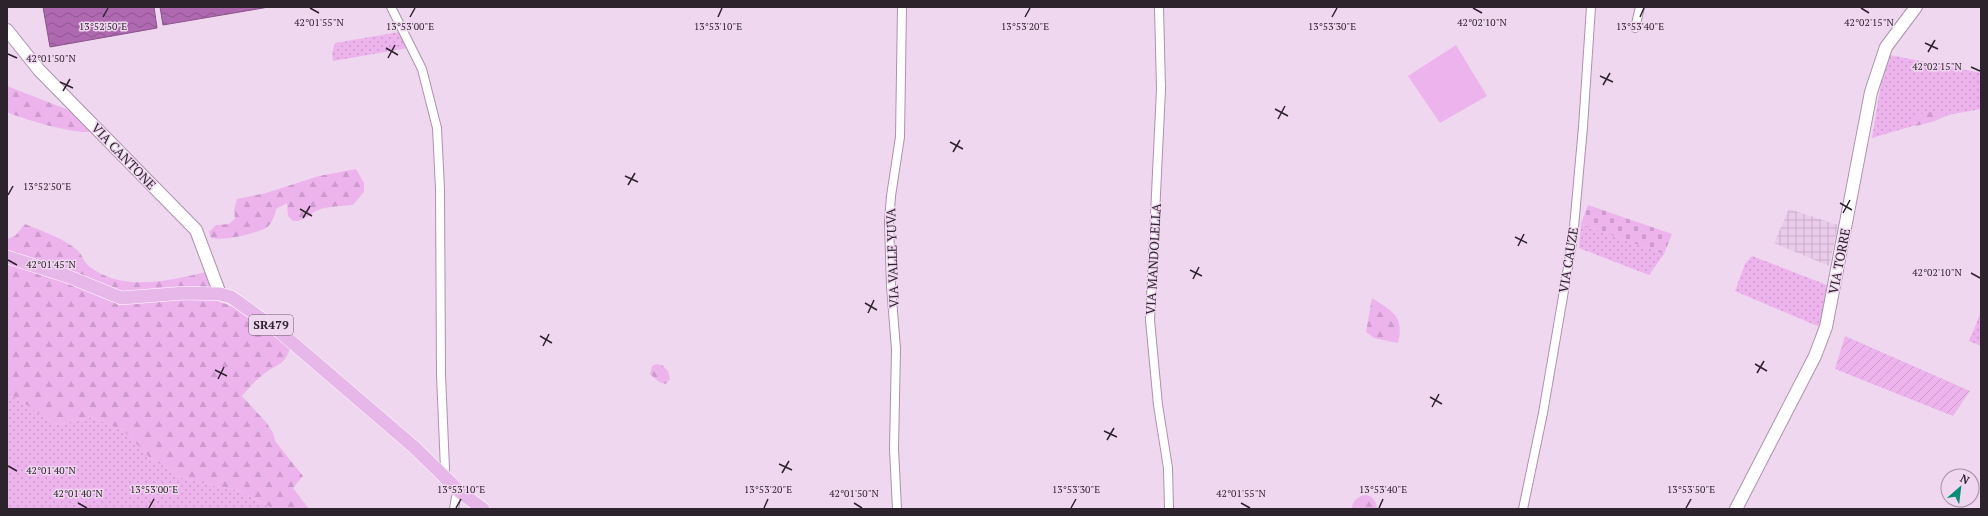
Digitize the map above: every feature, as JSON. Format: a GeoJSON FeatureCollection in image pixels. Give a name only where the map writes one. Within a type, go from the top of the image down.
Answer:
{"type":"FeatureCollection","features":[{"type":"Feature","properties":{"kind":"main road","name":"VIA TORRE"},"geometry":{"type":"LineString","coordinates":[[1736,509],[1815,356],[1826,328],[1871,92],[1886,47],[1916,7]]}},
{"type":"Feature","properties":{"kind":"main road","name":"VIA CANTONE"},"geometry":{"type":"LineString","coordinates":[[7,30],[39,70],[196,230],[220,294]]}},
{"type":"Feature","properties":{"kind":"main road","name":"SR479"},"geometry":{"type":"LineString","coordinates":[[7,257],[67,276],[121,298],[185,293],[220,294],[241,303],[280,332],[391,427],[460,492],[483,509]]}},
{"type":"Feature","properties":{"kind":"street"},"geometry":{"type":"LineString","coordinates":[[391,7],[422,69],[437,128],[440,189],[440,307],[445,469],[442,475]]}},
{"type":"Feature","properties":{"kind":"street","name":"VIA VALLE YUVA"},"geometry":{"type":"LineString","coordinates":[[897,509],[894,449],[896,349],[891,286],[889,222],[891,196],[900,137],[902,7]]}},
{"type":"Feature","properties":{"kind":"street","name":"VIA MANDOLELLA"},"geometry":{"type":"LineString","coordinates":[[1159,7],[1161,89],[1150,320],[1158,405],[1168,468],[1169,509]]}},
{"type":"Feature","properties":{"kind":"street","name":"VIA CAUZE"},"geometry":{"type":"LineString","coordinates":[[1523,509],[1543,413],[1573,238],[1583,127],[1591,7]]}},
{"type":"Feature","properties":{"kind":"street"},"geometry":{"type":"LineString","coordinates":[[1635,28],[1640,7]]}},
{"type":"Feature","properties":{"kind":"street"},"geometry":{"type":"LineString","coordinates":[[454,509],[456,497],[460,492]]}},
{"type":"Feature","properties":{"kind":"shaded area"},"geometry":{"type":"Polygon","coordinates":[[[1789,209],[1838,225],[1829,266],[1774,243],[1789,209]]]}},
{"type":"Feature","properties":{"kind":"green space"},"geometry":{"type":"Polygon","coordinates":[[[399,32],[408,48],[333,61],[332,53],[335,43],[399,32]]]}},
{"type":"Feature","properties":{"kind":"green space"},"geometry":{"type":"Polygon","coordinates":[[[1456,45],[1487,96],[1440,123],[1408,76],[1456,45]]]}},
{"type":"Feature","properties":{"kind":"green space"},"geometry":{"type":"Polygon","coordinates":[[[1890,55],[1981,73],[1981,109],[1953,114],[1872,138],[1881,83],[1890,55]]]}},
{"type":"Feature","properties":{"kind":"green space"},"geometry":{"type":"Polygon","coordinates":[[[7,86],[79,114],[94,132],[75,131],[52,126],[28,120],[7,112],[7,86]]]}},
{"type":"Feature","properties":{"kind":"green space"},"geometry":{"type":"Polygon","coordinates":[[[1933,111],[1944,112],[1947,115],[1935,121],[1916,126],[1912,124],[1911,119],[1914,116],[1933,111]]]}},
{"type":"Feature","properties":{"kind":"green space"},"geometry":{"type":"Polygon","coordinates":[[[356,169],[364,183],[364,192],[353,205],[321,209],[301,220],[293,221],[288,216],[287,203],[276,209],[272,222],[266,228],[254,233],[223,239],[211,238],[209,232],[216,225],[229,224],[235,219],[234,210],[237,199],[266,193],[319,176],[356,169]]]}},
{"type":"Feature","properties":{"kind":"green space"},"geometry":{"type":"Polygon","coordinates":[[[1588,205],[1672,234],[1664,254],[1581,224],[1588,205]]]}},
{"type":"Feature","properties":{"kind":"green space"},"geometry":{"type":"Polygon","coordinates":[[[25,224],[65,242],[79,252],[84,261],[90,267],[104,275],[118,280],[133,282],[165,281],[210,271],[212,290],[122,294],[7,252],[7,239],[15,236],[25,224]]]}},
{"type":"Feature","properties":{"kind":"green space"},"geometry":{"type":"Polygon","coordinates":[[[1581,224],[1664,254],[1649,275],[1579,248],[1581,224]]]}},
{"type":"Feature","properties":{"kind":"green space"},"geometry":{"type":"Polygon","coordinates":[[[1752,256],[1832,287],[1822,328],[1735,291],[1745,264],[1752,256]]]}},
{"type":"Feature","properties":{"kind":"green space"},"geometry":{"type":"Polygon","coordinates":[[[7,261],[65,281],[120,303],[185,298],[212,299],[237,308],[290,347],[283,361],[269,370],[242,396],[266,422],[273,433],[275,441],[303,476],[293,488],[309,509],[274,509],[240,491],[184,479],[149,457],[124,431],[92,417],[57,425],[7,392],[7,261]]]}},
{"type":"Feature","properties":{"kind":"green space"},"geometry":{"type":"Polygon","coordinates":[[[1372,298],[1391,311],[1398,320],[1400,334],[1398,343],[1374,338],[1366,332],[1372,298]]]}},
{"type":"Feature","properties":{"kind":"green space"},"geometry":{"type":"Polygon","coordinates":[[[1981,312],[1981,346],[1969,341],[1981,312]]]}},
{"type":"Feature","properties":{"kind":"green space"},"geometry":{"type":"Polygon","coordinates":[[[1845,336],[1970,391],[1953,416],[1835,369],[1845,336]]]}},
{"type":"Feature","properties":{"kind":"green space"},"geometry":{"type":"Polygon","coordinates":[[[656,364],[662,365],[668,371],[670,379],[666,384],[659,382],[650,374],[652,366],[656,364]]]}},
{"type":"Feature","properties":{"kind":"green space"},"geometry":{"type":"Polygon","coordinates":[[[7,392],[57,425],[92,417],[124,431],[149,457],[184,479],[240,491],[274,509],[7,509],[7,392]]]}},
{"type":"Feature","properties":{"kind":"green space"},"geometry":{"type":"Polygon","coordinates":[[[1368,495],[1374,499],[1377,509],[1352,509],[1356,500],[1368,495]]]}},
{"type":"Feature","properties":{"kind":"water"},"geometry":{"type":"Polygon","coordinates":[[[43,7],[154,7],[157,28],[50,47],[43,7]]]}},
{"type":"Feature","properties":{"kind":"water"},"geometry":{"type":"Polygon","coordinates":[[[160,7],[269,7],[163,25],[160,7]]]}}]}
